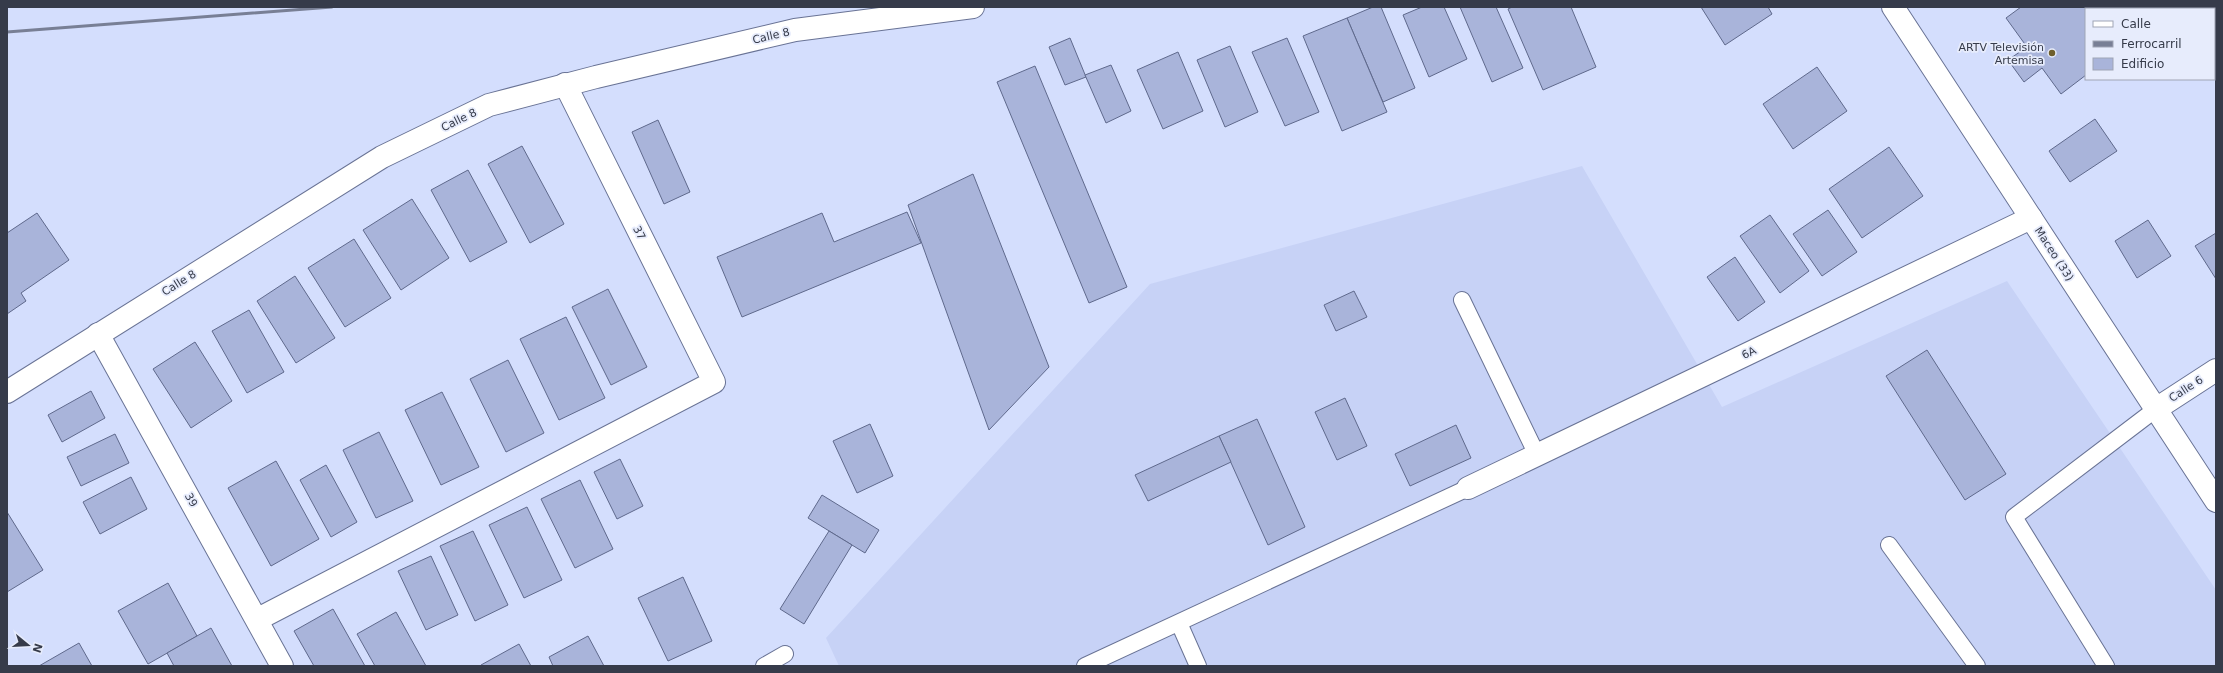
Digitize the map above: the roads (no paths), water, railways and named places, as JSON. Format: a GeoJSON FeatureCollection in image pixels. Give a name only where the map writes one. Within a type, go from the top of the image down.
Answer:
{"type":"FeatureCollection","features":[{"type":"Feature","properties":{"kind":"street","name":"Calle 8"},"geometry":{"type":"LineString","coordinates":[[7,392],[382,157],[489,105],[565,84],[795,30],[973,7]]}},
{"type":"Feature","properties":{"kind":"street","name":"Maceo (33)"},"geometry":{"type":"LineString","coordinates":[[1900,11],[2031,218],[2216,501]]}},
{"type":"Feature","properties":{"kind":"street","name":"37"},"geometry":{"type":"LineString","coordinates":[[258,619],[714,382],[565,84]]}},
{"type":"Feature","properties":{"kind":"street","name":"6A"},"geometry":{"type":"LineString","coordinates":[[1468,488],[2031,218]]}},
{"type":"Feature","properties":{"kind":"street","name":"39"},"geometry":{"type":"LineString","coordinates":[[98,334],[258,619],[282,666]]}},
{"type":"Feature","properties":{"kind":"street","name":"Calle 6"},"geometry":{"type":"LineString","coordinates":[[2156,409],[2216,370]]}},
{"type":"Feature","properties":{"kind":"lane"},"geometry":{"type":"LineString","coordinates":[[1462,300],[1537,455]]}},
{"type":"Feature","properties":{"kind":"lane"},"geometry":{"type":"LineString","coordinates":[[2106,666],[2014,517],[2156,409]]}},
{"type":"Feature","properties":{"kind":"lane"},"geometry":{"type":"LineString","coordinates":[[1085,666],[1468,488]]}},
{"type":"Feature","properties":{"kind":"lane"},"geometry":{"type":"LineString","coordinates":[[1889,545],[1977,666]]}},
{"type":"Feature","properties":{"kind":"lane"},"geometry":{"type":"LineString","coordinates":[[1179,623],[1198,666]]}},
{"type":"Feature","properties":{"kind":"lane"},"geometry":{"type":"LineString","coordinates":[[764,666],[785,654]]}},
{"type":"Feature","properties":{"kind":"railway"},"geometry":{"type":"LineString","coordinates":[[7,32],[332,7]]}},
{"type":"Feature","properties":{"kind":"place","name":"ARTV Televisión Artemisa"},"geometry":{"type":"Point","coordinates":[2052,53]}}]}
